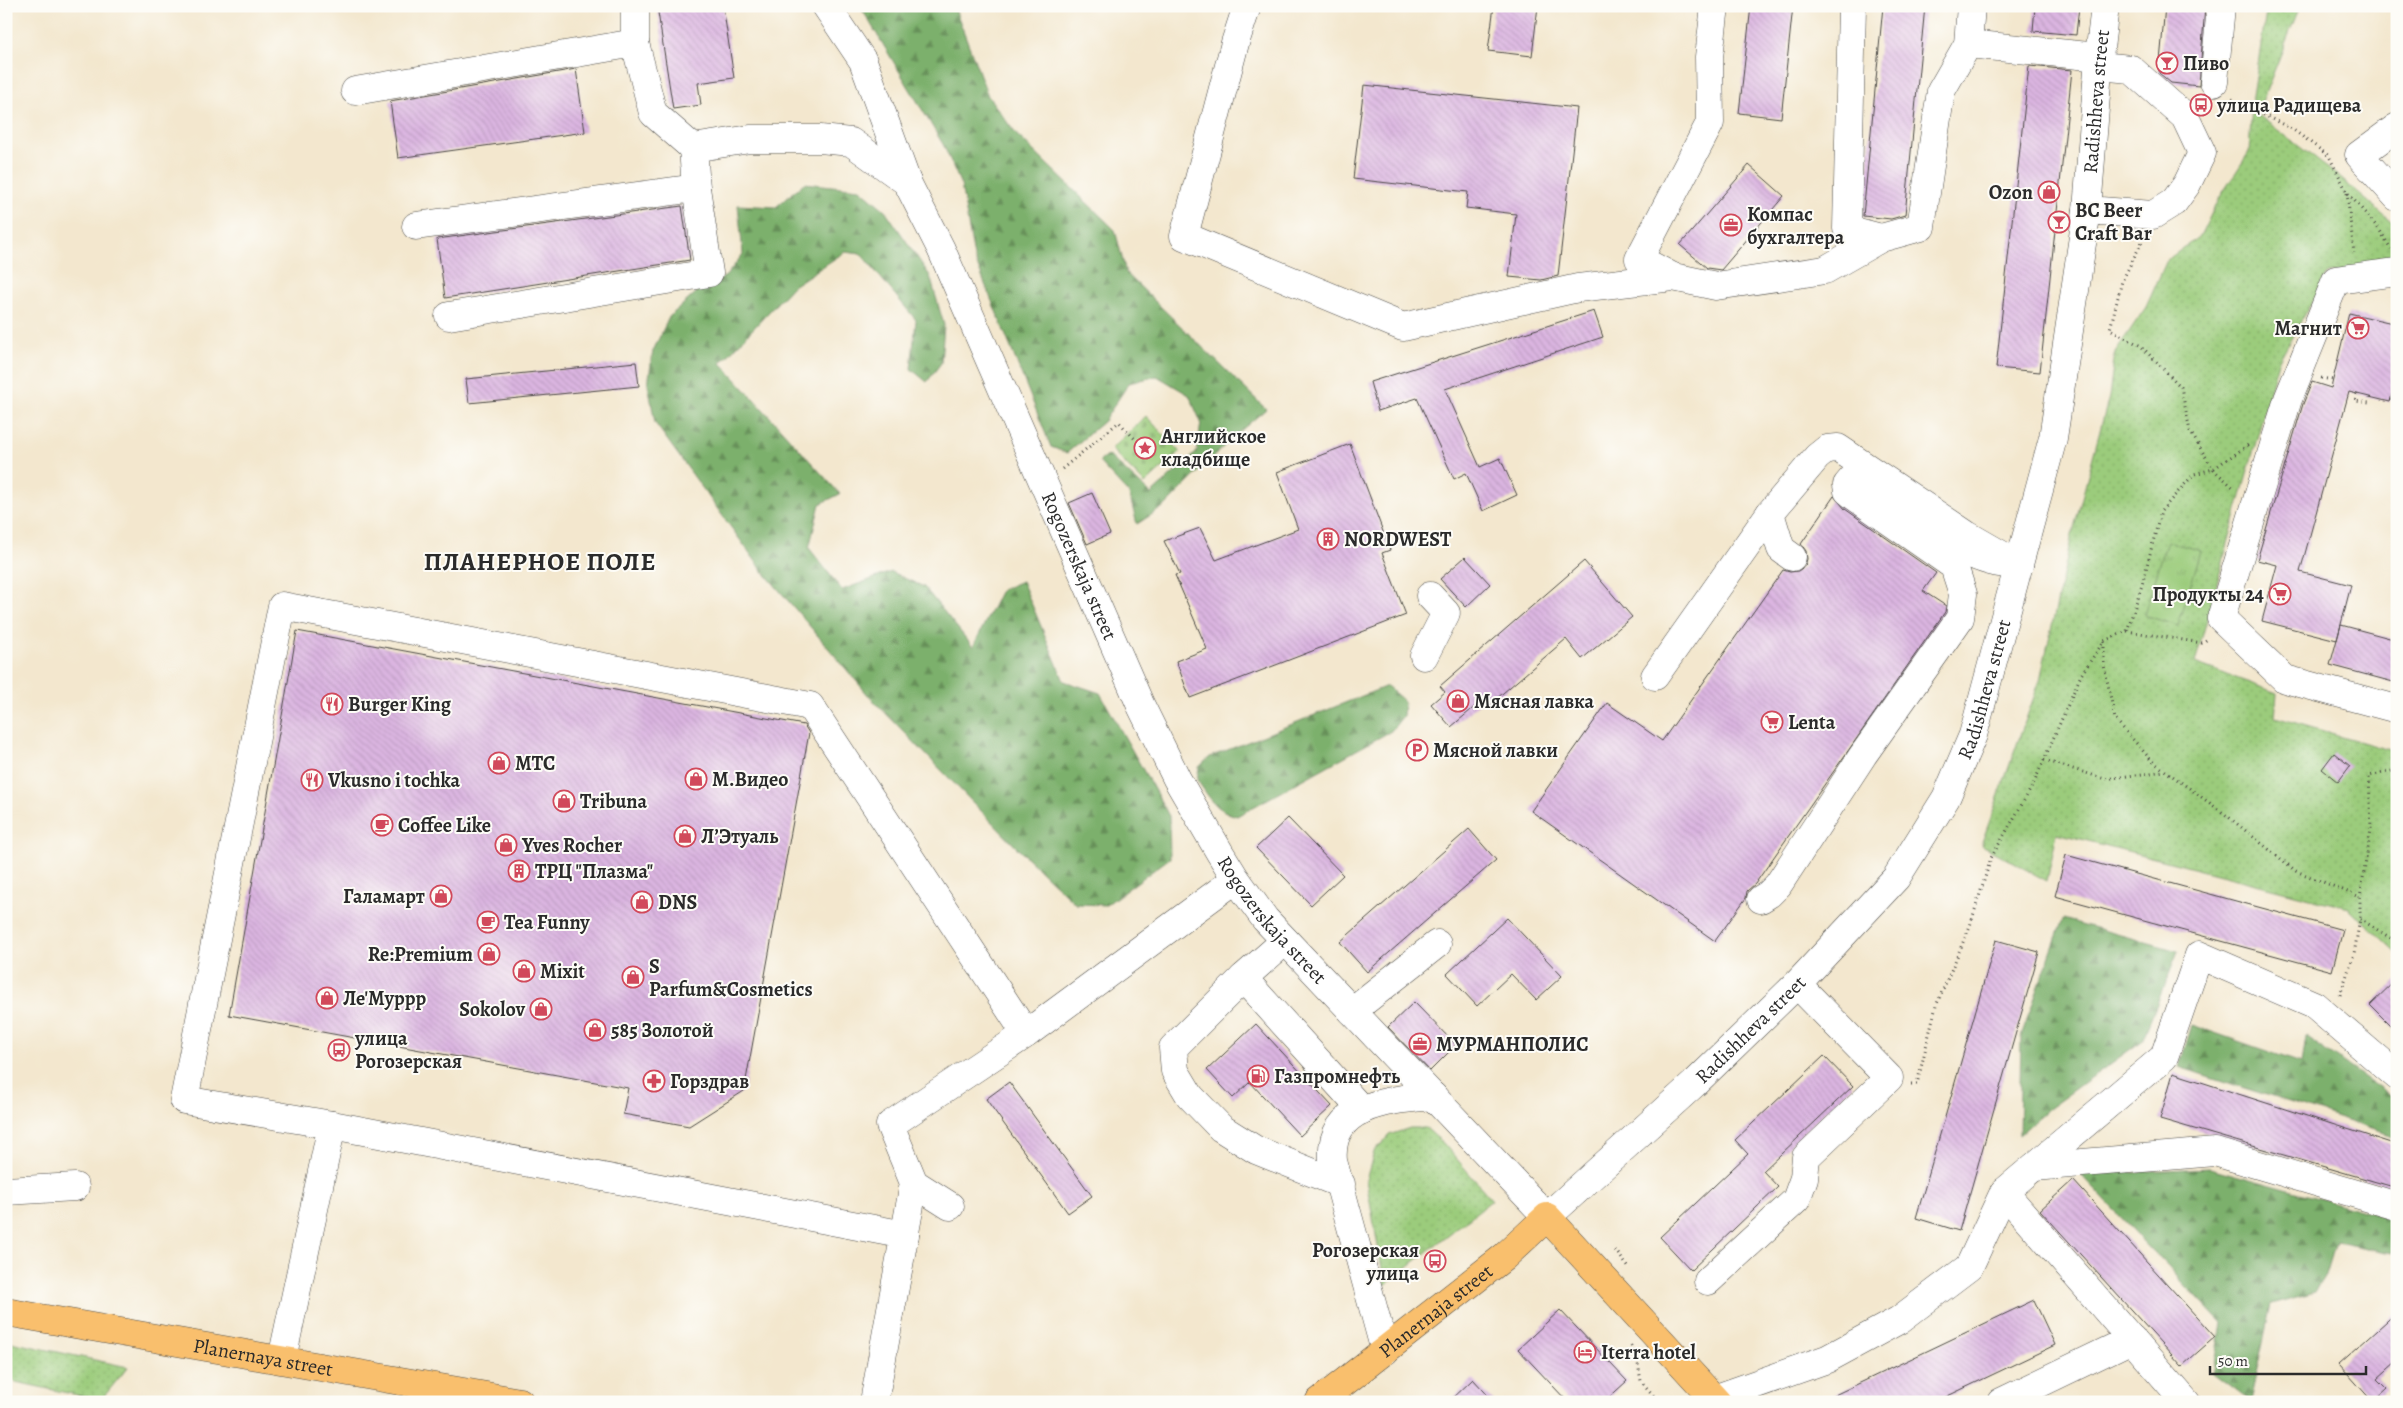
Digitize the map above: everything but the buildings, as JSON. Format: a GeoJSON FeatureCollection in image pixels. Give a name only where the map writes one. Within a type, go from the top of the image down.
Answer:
{"type":"FeatureCollection","features":[{"type":"Feature","properties":{"kind":"main road","name":"Planernaja street"},"geometry":{"type":"LineString","coordinates":[[1319,1402],[1504,1257],[1547,1217]]}},
{"type":"Feature","properties":{"kind":"main road"},"geometry":{"type":"LineString","coordinates":[[1547,1217],[1716,1400]]}},
{"type":"Feature","properties":{"kind":"main road","name":"Planernaya street"},"geometry":{"type":"LineString","coordinates":[[6,1312],[520,1402]]}},
{"type":"Feature","properties":{"kind":"street"},"geometry":{"type":"LineString","coordinates":[[449,316],[709,273],[696,188],[693,148],[653,113],[635,43],[635,6]]}},
{"type":"Feature","properties":{"kind":"street"},"geometry":{"type":"LineString","coordinates":[[826,6],[862,62],[907,182]]}},
{"type":"Feature","properties":{"kind":"street"},"geometry":{"type":"LineString","coordinates":[[1247,6],[1235,43],[1184,236],[1403,327],[1578,288],[1673,277]]}},
{"type":"Feature","properties":{"kind":"street"},"geometry":{"type":"LineString","coordinates":[[1715,6],[1710,57],[1710,124],[1672,191],[1639,259],[1673,277],[1716,286],[1825,270],[1881,238],[1921,227],[1941,91],[1968,44],[1972,6]]}},
{"type":"Feature","properties":{"kind":"street"},"geometry":{"type":"LineString","coordinates":[[1852,6],[1847,229],[1881,238]]}},
{"type":"Feature","properties":{"kind":"street","name":"Radishheva street"},"geometry":{"type":"LineString","coordinates":[[1547,1217],[1688,1089],[1797,984],[1896,878],[1946,798],[1973,734],[2007,561],[2053,438],[2087,210],[2105,6]]}},
{"type":"Feature","properties":{"kind":"street"},"geometry":{"type":"LineString","coordinates":[[2221,6],[2223,90]]}},
{"type":"Feature","properties":{"kind":"street"},"geometry":{"type":"LineString","coordinates":[[355,91],[635,43]]}},
{"type":"Feature","properties":{"kind":"street"},"geometry":{"type":"LineString","coordinates":[[1968,44],[2099,61],[2131,69],[2185,117],[2202,153],[2188,184],[2174,202],[2153,215],[2087,210]]}},
{"type":"Feature","properties":{"kind":"street"},"geometry":{"type":"LineString","coordinates":[[2397,127],[2360,155],[2397,197]]}},
{"type":"Feature","properties":{"kind":"street","name":"Rogozerskaja street"},"geometry":{"type":"LineString","coordinates":[[693,148],[750,139],[820,139],[851,142],[907,182],[941,249],[1141,706],[1177,779],[1236,880],[1285,941],[1547,1217]]}},
{"type":"Feature","properties":{"kind":"street"},"geometry":{"type":"LineString","coordinates":[[416,226],[696,188]]}},
{"type":"Feature","properties":{"kind":"street"},"geometry":{"type":"LineString","coordinates":[[2394,262],[2348,278],[2336,280],[2288,399],[2221,618],[2285,679],[2397,709]]}},
{"type":"Feature","properties":{"kind":"street"},"geometry":{"type":"LineString","coordinates":[[1656,676],[1770,513],[1817,457],[1827,449],[1838,448],[2007,561]]}},
{"type":"Feature","properties":{"kind":"street"},"geometry":{"type":"LineString","coordinates":[[1761,899],[1770,894],[1778,885],[1864,755],[1960,618],[1963,594],[1954,566],[1848,492],[1847,485],[1852,479],[1858,480],[1962,550],[2007,561]]}},
{"type":"Feature","properties":{"kind":"street"},"geometry":{"type":"LineString","coordinates":[[1770,513],[1782,549],[1792,557]]}},
{"type":"Feature","properties":{"kind":"street"},"geometry":{"type":"LineString","coordinates":[[1424,656],[1446,613],[1430,596]]}},
{"type":"Feature","properties":{"kind":"street"},"geometry":{"type":"LineString","coordinates":[[906,1235],[332,1125],[184,1100],[282,606],[810,706],[1026,1034]]}},
{"type":"Feature","properties":{"kind":"street"},"geometry":{"type":"LineString","coordinates":[[874,1402],[914,1183],[890,1125],[1026,1034],[1236,880]]}},
{"type":"Feature","properties":{"kind":"street"},"geometry":{"type":"LineString","coordinates":[[1285,941],[1243,978],[1173,1048],[1175,1071],[1190,1096],[1221,1128],[1256,1150],[1341,1184]]}},
{"type":"Feature","properties":{"kind":"street"},"geometry":{"type":"LineString","coordinates":[[1352,1011],[1436,944]]}},
{"type":"Feature","properties":{"kind":"street"},"geometry":{"type":"LineString","coordinates":[[1716,1400],[1827,1359],[1899,1320],[1969,1267],[2004,1192],[2164,1057],[2199,955],[2314,1005],[2397,1076]]}},
{"type":"Feature","properties":{"kind":"street"},"geometry":{"type":"LineString","coordinates":[[1243,978],[1362,1110]]}},
{"type":"Feature","properties":{"kind":"street"},"geometry":{"type":"LineString","coordinates":[[1708,1281],[1796,1200],[1804,1178],[1806,1157],[1889,1078],[1797,984]]}},
{"type":"Feature","properties":{"kind":"street"},"geometry":{"type":"LineString","coordinates":[[1385,1351],[1334,1160],[1332,1146],[1336,1135],[1346,1119],[1375,1103],[1433,1096]]}},
{"type":"Feature","properties":{"kind":"street"},"geometry":{"type":"LineString","coordinates":[[282,1359],[332,1125]]}},
{"type":"Feature","properties":{"kind":"street"},"geometry":{"type":"LineString","coordinates":[[2034,1167],[2215,1152],[2397,1206]]}},
{"type":"Feature","properties":{"kind":"street"},"geometry":{"type":"LineString","coordinates":[[914,1183],[950,1206]]}},
{"type":"Feature","properties":{"kind":"street"},"geometry":{"type":"LineString","coordinates":[[6,1191],[75,1187]]}},
{"type":"Feature","properties":{"kind":"street"},"geometry":{"type":"LineString","coordinates":[[2004,1192],[2186,1402]]}},
{"type":"Feature","properties":{"kind":"street"},"geometry":{"type":"LineString","coordinates":[[2001,1402],[2132,1339]]}},
{"type":"Feature","properties":{"kind":"path"},"geometry":{"type":"LineString","coordinates":[[2223,90],[2292,129],[2329,156],[2347,192],[2379,229],[2394,262]]}},
{"type":"Feature","properties":{"kind":"path"},"geometry":{"type":"LineString","coordinates":[[2347,192],[2355,250],[2348,278]]}},
{"type":"Feature","properties":{"kind":"path"},"geometry":{"type":"LineString","coordinates":[[2147,233],[2122,281],[2110,328],[2141,346],[2181,387],[2190,431],[2213,469],[2230,483],[2254,510]]}},
{"type":"Feature","properties":{"kind":"path"},"geometry":{"type":"LineString","coordinates":[[2357,394],[2355,401],[2369,404]]}},
{"type":"Feature","properties":{"kind":"path"},"geometry":{"type":"LineString","coordinates":[[1045,483],[1118,422],[1135,439]]}},
{"type":"Feature","properties":{"kind":"path"},"geometry":{"type":"LineString","coordinates":[[2127,631],[2142,585],[2161,511],[2194,474],[2213,469],[2253,442]]}},
{"type":"Feature","properties":{"kind":"path"},"geometry":{"type":"LineString","coordinates":[[1880,1086],[1918,1084],[1936,1006],[1970,926],[1991,858],[2033,785],[2081,675],[2104,642],[2127,631],[2202,643],[2227,623]]}},
{"type":"Feature","properties":{"kind":"path"},"geometry":{"type":"LineString","coordinates":[[2104,642],[2104,666],[2115,719],[2152,761],[2296,871],[2360,897]]}},
{"type":"Feature","properties":{"kind":"path"},"geometry":{"type":"LineString","coordinates":[[2044,760],[2105,779],[2165,771]]}},
{"type":"Feature","properties":{"kind":"path"},"geometry":{"type":"LineString","coordinates":[[2331,1019],[2354,954],[2360,919],[2360,897],[2370,829],[2369,776],[2397,770]]}},
{"type":"Feature","properties":{"kind":"path"},"geometry":{"type":"LineString","coordinates":[[2360,919],[2397,942]]}},
{"type":"Feature","properties":{"kind":"path"},"geometry":{"type":"LineString","coordinates":[[1625,1339],[1637,1358],[1641,1381],[1660,1402]]}},
{"type":"Feature","properties":{"kind":"green space"},"geometry":{"type":"Polygon","coordinates":[[[860,6],[954,6],[988,96],[1016,134],[1115,230],[1126,273],[1266,409],[1231,439],[1165,506],[1137,524],[1129,494],[1099,462],[1108,455],[1151,494],[1197,452],[1201,422],[1189,395],[1157,376],[1129,383],[1104,421],[1067,453],[1051,447],[974,257],[961,185],[944,146],[860,6]]]}},
{"type":"Feature","properties":{"kind":"green space"},"geometry":{"type":"Polygon","coordinates":[[[2267,6],[2300,6],[2257,114],[2339,177],[2397,226],[2397,266],[2328,273],[2278,362],[2195,663],[2277,693],[2275,717],[2397,752],[2397,953],[2349,908],[2057,833],[2047,881],[1981,845],[2040,680],[2071,539],[2109,397],[2115,352],[2146,307],[2167,260],[2201,235],[2218,200],[2249,152],[2252,103],[2267,6]]]}},
{"type":"Feature","properties":{"kind":"green space"},"geometry":{"type":"Polygon","coordinates":[[[804,183],[860,189],[885,210],[930,276],[944,325],[941,363],[927,382],[911,369],[916,320],[861,254],[845,252],[793,286],[721,363],[840,494],[820,504],[809,548],[842,590],[891,572],[924,587],[973,647],[1001,590],[1022,581],[1064,681],[1100,693],[1169,816],[1170,858],[1106,905],[1076,904],[1023,854],[869,696],[762,570],[655,423],[648,384],[653,351],[669,317],[698,291],[726,276],[743,254],[738,205],[776,207],[804,183]]]}},
{"type":"Feature","properties":{"kind":"green space"},"geometry":{"type":"Polygon","coordinates":[[[1146,416],[1180,452],[1145,484],[1111,449],[1146,416]]]}},
{"type":"Feature","properties":{"kind":"green space"},"geometry":{"type":"Polygon","coordinates":[[[2167,541],[2201,551],[2178,626],[2144,615],[2167,541]]]}},
{"type":"Feature","properties":{"kind":"green space"},"geometry":{"type":"Polygon","coordinates":[[[1387,686],[1404,701],[1403,716],[1391,731],[1237,816],[1218,807],[1209,798],[1197,780],[1199,767],[1210,757],[1387,686]]]}},
{"type":"Feature","properties":{"kind":"green space"},"geometry":{"type":"Polygon","coordinates":[[[2063,919],[2178,951],[2142,1041],[2048,1109],[2019,1135],[2021,1036],[2063,919]]]}},
{"type":"Feature","properties":{"kind":"green space"},"geometry":{"type":"Polygon","coordinates":[[[2192,1025],[2301,1063],[2305,1036],[2397,1100],[2397,1137],[2179,1067],[2192,1025]]]}},
{"type":"Feature","properties":{"kind":"green space"},"geometry":{"type":"Polygon","coordinates":[[[1410,1128],[1426,1128],[1443,1143],[1492,1200],[1385,1285],[1366,1180],[1374,1152],[1389,1135],[1410,1128]]]}},
{"type":"Feature","properties":{"kind":"green space"},"geometry":{"type":"Polygon","coordinates":[[[2210,1168],[2397,1220],[2397,1254],[2336,1242],[2326,1275],[2315,1293],[2271,1305],[2250,1402],[2213,1374],[2222,1324],[2080,1174],[2210,1168]]]}},
{"type":"Feature","properties":{"kind":"green space"},"geometry":{"type":"Polygon","coordinates":[[[6,1341],[128,1367],[101,1400],[6,1380],[6,1341]]]}},
{"type":"Feature","properties":{"kind":"place","name":"Пиво"},"geometry":{"type":"Point","coordinates":[2167,63]}},
{"type":"Feature","properties":{"kind":"place","name":"улица Радищева"},"geometry":{"type":"Point","coordinates":[2201,105]}},
{"type":"Feature","properties":{"kind":"place","name":"Ozon"},"geometry":{"type":"Point","coordinates":[2049,192]}},
{"type":"Feature","properties":{"kind":"place","name":"BC Beer Craft Bar"},"geometry":{"type":"Point","coordinates":[2059,222]}},
{"type":"Feature","properties":{"kind":"place","name":"Компас бухгалтера"},"geometry":{"type":"Point","coordinates":[1731,225]}},
{"type":"Feature","properties":{"kind":"place","name":"Магнит"},"geometry":{"type":"Point","coordinates":[2358,328]}},
{"type":"Feature","properties":{"kind":"place","name":"Английское кладбище"},"geometry":{"type":"Point","coordinates":[1145,448]}},
{"type":"Feature","properties":{"kind":"place","name":"NORDWEST"},"geometry":{"type":"Point","coordinates":[1328,539]}},
{"type":"Feature","properties":{"kind":"place","name":"Продукты 24"},"geometry":{"type":"Point","coordinates":[2280,594]}},
{"type":"Feature","properties":{"kind":"place","name":"Мясная лавка"},"geometry":{"type":"Point","coordinates":[1458,701]}},
{"type":"Feature","properties":{"kind":"place","name":"Burger King"},"geometry":{"type":"Point","coordinates":[332,704]}},
{"type":"Feature","properties":{"kind":"place","name":"Lenta"},"geometry":{"type":"Point","coordinates":[1772,722]}},
{"type":"Feature","properties":{"kind":"place","name":"Мясной лавки"},"geometry":{"type":"Point","coordinates":[1417,750]}},
{"type":"Feature","properties":{"kind":"place","name":"МТС"},"geometry":{"type":"Point","coordinates":[499,763]}},
{"type":"Feature","properties":{"kind":"place","name":"M.Видео"},"geometry":{"type":"Point","coordinates":[696,779]}},
{"type":"Feature","properties":{"kind":"place","name":"Vkusno i tochka"},"geometry":{"type":"Point","coordinates":[312,780]}},
{"type":"Feature","properties":{"kind":"place","name":"Tribuna"},"geometry":{"type":"Point","coordinates":[564,801]}},
{"type":"Feature","properties":{"kind":"place","name":"Coffee Like"},"geometry":{"type":"Point","coordinates":[382,825]}},
{"type":"Feature","properties":{"kind":"place","name":"Л’Этуаль"},"geometry":{"type":"Point","coordinates":[685,836]}},
{"type":"Feature","properties":{"kind":"place","name":"Yves Rocher"},"geometry":{"type":"Point","coordinates":[506,845]}},
{"type":"Feature","properties":{"kind":"place","name":"ТРЦ \"Плазма\""},"geometry":{"type":"Point","coordinates":[519,871]}},
{"type":"Feature","properties":{"kind":"place","name":"Галамарт"},"geometry":{"type":"Point","coordinates":[441,896]}},
{"type":"Feature","properties":{"kind":"place","name":"DNS"},"geometry":{"type":"Point","coordinates":[642,902]}},
{"type":"Feature","properties":{"kind":"place","name":"Tea Funny"},"geometry":{"type":"Point","coordinates":[488,922]}},
{"type":"Feature","properties":{"kind":"place","name":"Re:Premium"},"geometry":{"type":"Point","coordinates":[489,954]}},
{"type":"Feature","properties":{"kind":"place","name":"Mixit"},"geometry":{"type":"Point","coordinates":[524,971]}},
{"type":"Feature","properties":{"kind":"place","name":"S Parfum&Cosmetics"},"geometry":{"type":"Point","coordinates":[633,977]}},
{"type":"Feature","properties":{"kind":"place","name":"Ле'Муррр"},"geometry":{"type":"Point","coordinates":[327,998]}},
{"type":"Feature","properties":{"kind":"place","name":"Sokolov"},"geometry":{"type":"Point","coordinates":[541,1009]}},
{"type":"Feature","properties":{"kind":"place","name":"585 Золотой"},"geometry":{"type":"Point","coordinates":[595,1030]}},
{"type":"Feature","properties":{"kind":"place","name":"МУРМАНПОЛИС"},"geometry":{"type":"Point","coordinates":[1420,1044]}},
{"type":"Feature","properties":{"kind":"place","name":"улица Рогозерская"},"geometry":{"type":"Point","coordinates":[339,1050]}},
{"type":"Feature","properties":{"kind":"place","name":"Газпромнефть"},"geometry":{"type":"Point","coordinates":[1258,1076]}},
{"type":"Feature","properties":{"kind":"place","name":"Горздрав"},"geometry":{"type":"Point","coordinates":[654,1081]}},
{"type":"Feature","properties":{"kind":"place","name":"Рогозерская улица"},"geometry":{"type":"Point","coordinates":[1435,1261]}},
{"type":"Feature","properties":{"kind":"place","name":"Iterra hotel"},"geometry":{"type":"Point","coordinates":[1585,1352]}},
{"type":"Feature","properties":{"kind":"district","name":"ПЛАНЕРНОЕ ПОЛЕ"},"geometry":{"type":"Point","coordinates":[540,561]}}]}
